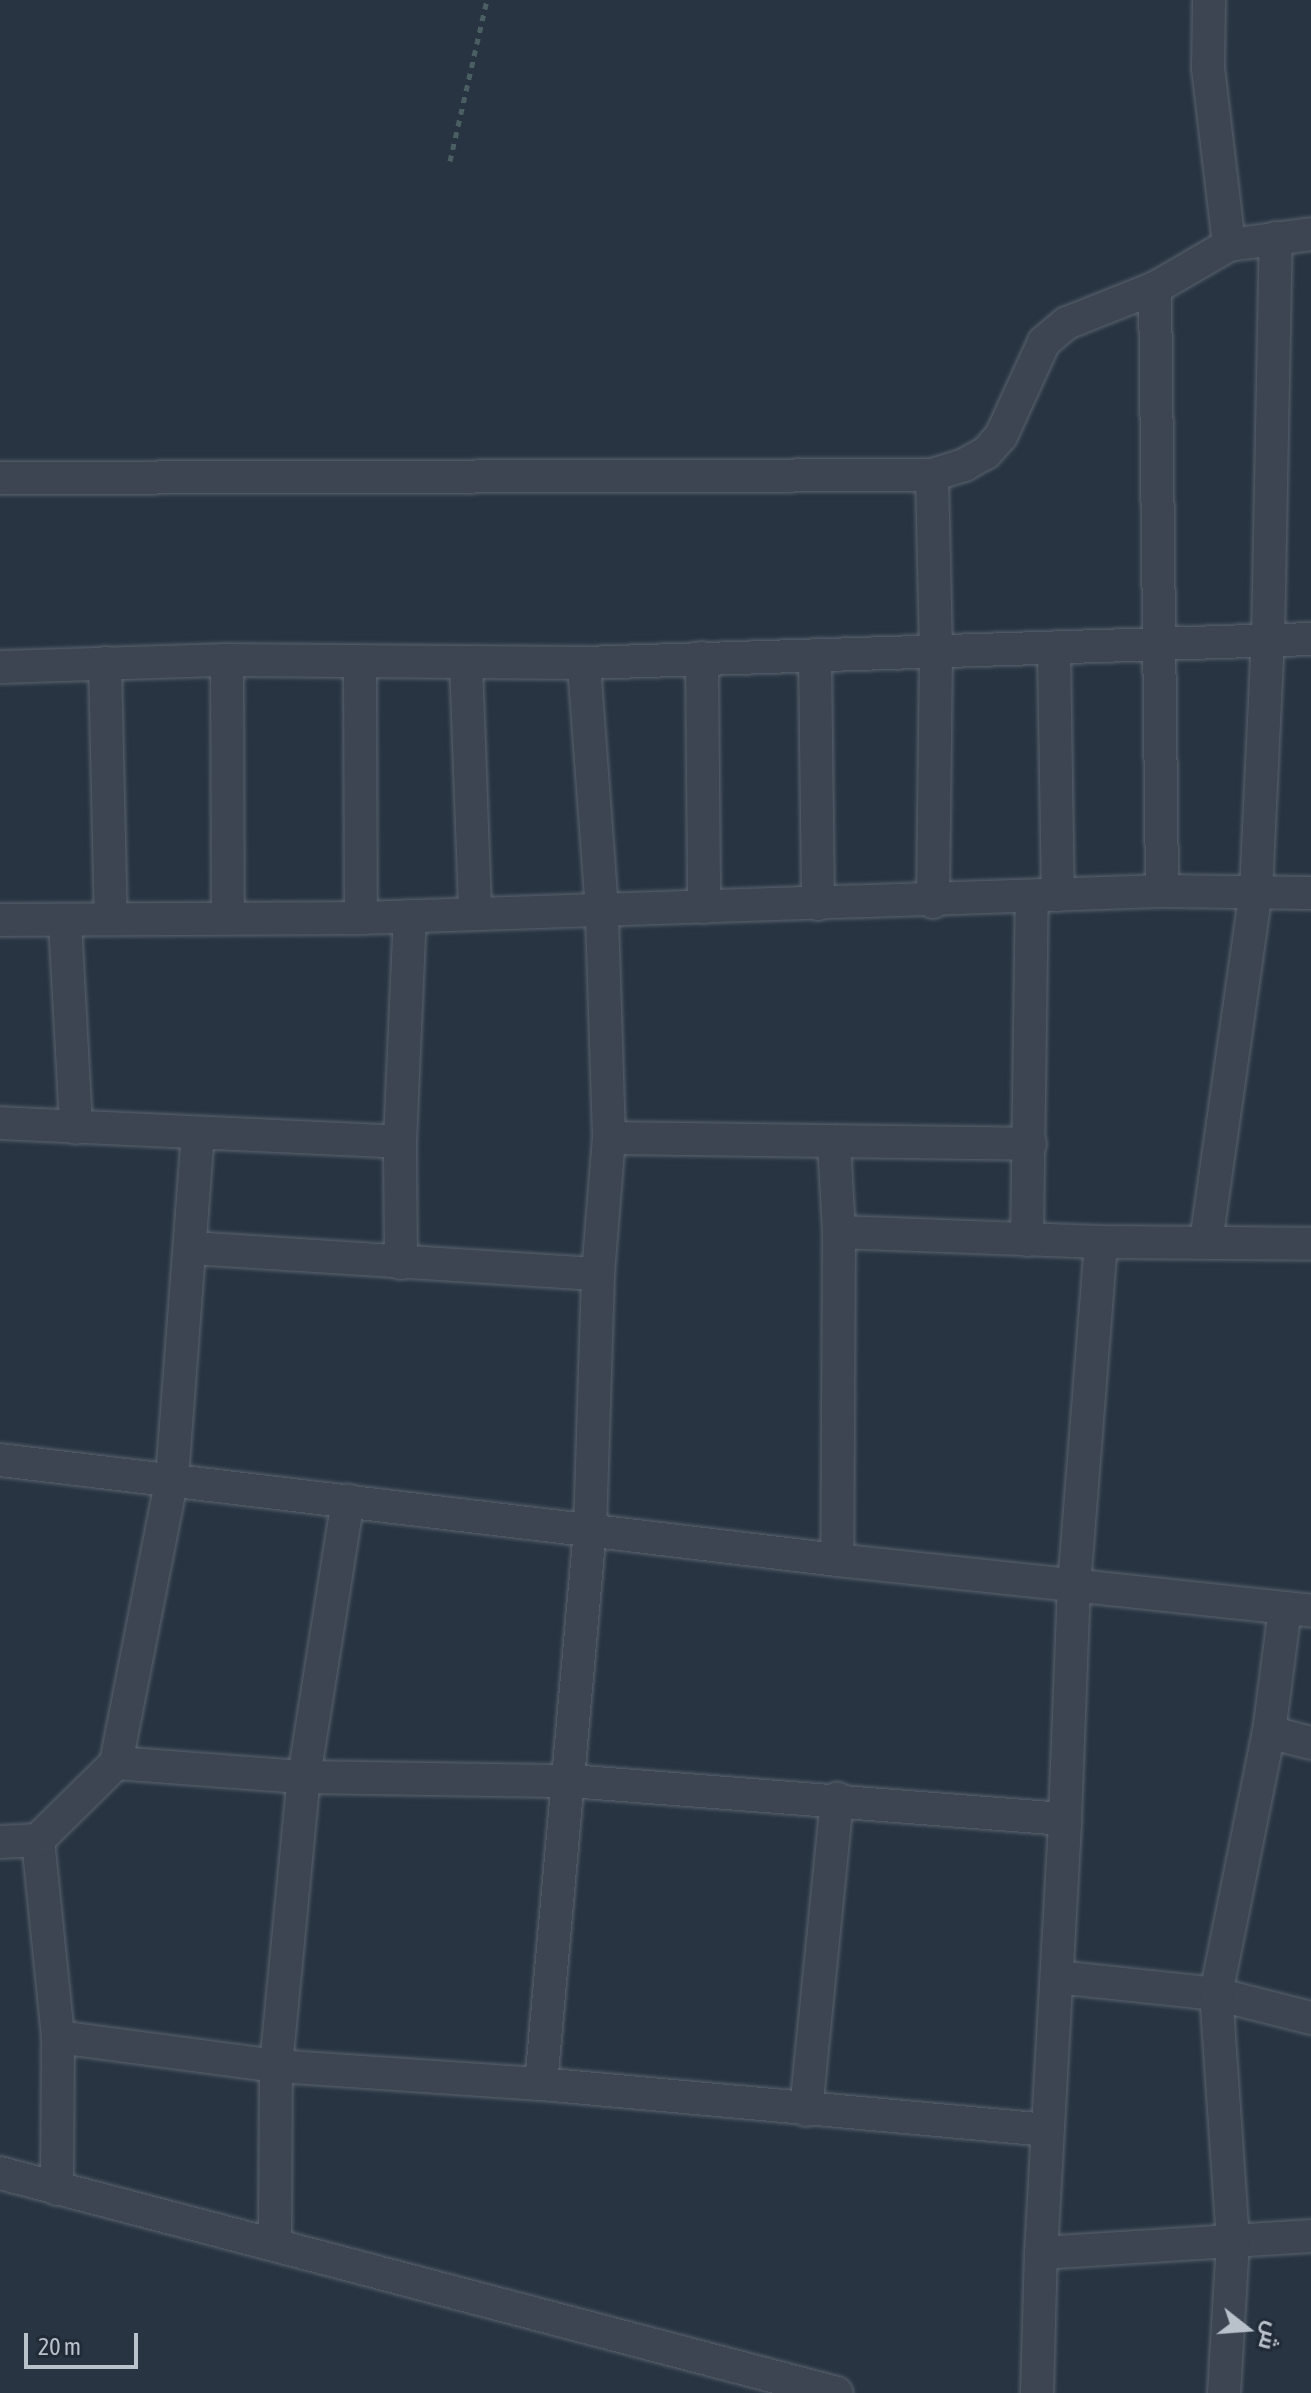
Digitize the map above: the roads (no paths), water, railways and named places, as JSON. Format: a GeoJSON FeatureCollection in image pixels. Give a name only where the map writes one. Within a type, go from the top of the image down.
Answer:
{"type":"FeatureCollection","features":[{"type":"Feature","properties":{"kind":"street"},"geometry":{"type":"LineString","coordinates":[[1209,0],[1208,68],[1229,245]]}},
{"type":"Feature","properties":{"kind":"street"},"geometry":{"type":"LineString","coordinates":[[0,478],[932,475],[964,465],[986,453],[1001,436],[1044,342],[1056,330],[1155,288],[1229,245],[1311,234]]}},
{"type":"Feature","properties":{"kind":"street"},"geometry":{"type":"LineString","coordinates":[[1206,1242],[1256,891],[1268,641],[1276,238]]}},
{"type":"Feature","properties":{"kind":"street"},"geometry":{"type":"LineString","coordinates":[[1155,288],[1162,891]]}},
{"type":"Feature","properties":{"kind":"street"},"geometry":{"type":"LineString","coordinates":[[932,475],[936,652],[933,902]]}},
{"type":"Feature","properties":{"kind":"street"},"geometry":{"type":"LineString","coordinates":[[0,667],[227,660],[584,663],[1311,639]]}},
{"type":"Feature","properties":{"kind":"street"},"geometry":{"type":"LineString","coordinates":[[1027,1240],[1054,649]]}},
{"type":"Feature","properties":{"kind":"street"},"geometry":{"type":"LineString","coordinates":[[815,655],[818,904]]}},
{"type":"Feature","properties":{"kind":"street"},"geometry":{"type":"LineString","coordinates":[[702,658],[704,907]]}},
{"type":"Feature","properties":{"kind":"street"},"geometry":{"type":"LineString","coordinates":[[227,660],[228,917]]}},
{"type":"Feature","properties":{"kind":"street"},"geometry":{"type":"LineString","coordinates":[[360,662],[361,918]]}},
{"type":"Feature","properties":{"kind":"street"},"geometry":{"type":"LineString","coordinates":[[105,663],[111,918]]}},
{"type":"Feature","properties":{"kind":"street"},"geometry":{"type":"LineString","coordinates":[[466,663],[475,914]]}},
{"type":"Feature","properties":{"kind":"street"},"geometry":{"type":"LineString","coordinates":[[541,2084],[590,1530],[598,1274],[609,1138],[602,910],[584,663]]}},
{"type":"Feature","properties":{"kind":"street"},"geometry":{"type":"LineString","coordinates":[[0,920],[361,918],[933,902],[1162,891],[1311,893]]}},
{"type":"Feature","properties":{"kind":"street"},"geometry":{"type":"LineString","coordinates":[[401,1263],[400,1142],[410,916]]}},
{"type":"Feature","properties":{"kind":"street"},"geometry":{"type":"LineString","coordinates":[[65,922],[76,1128]]}},
{"type":"Feature","properties":{"kind":"street"},"geometry":{"type":"LineString","coordinates":[[0,1123],[198,1135],[400,1142]]}},
{"type":"Feature","properties":{"kind":"street"},"geometry":{"type":"LineString","coordinates":[[0,1842],[38,1840],[116,1763],[172,1478],[192,1248],[198,1135]]}},
{"type":"Feature","properties":{"kind":"street"},"geometry":{"type":"LineString","coordinates":[[609,1138],[1030,1144]]}},
{"type":"Feature","properties":{"kind":"street"},"geometry":{"type":"LineString","coordinates":[[834,1143],[839,1232],[837,1560]]}},
{"type":"Feature","properties":{"kind":"street"},"geometry":{"type":"LineString","coordinates":[[839,1232],[1101,1242],[1311,1244]]}},
{"type":"Feature","properties":{"kind":"street"},"geometry":{"type":"LineString","coordinates":[[1037,2393],[1041,2253],[1065,1819],[1074,1586],[1101,1242]]}},
{"type":"Feature","properties":{"kind":"street"},"geometry":{"type":"LineString","coordinates":[[192,1248],[598,1274]]}},
{"type":"Feature","properties":{"kind":"street"},"geometry":{"type":"LineString","coordinates":[[0,1460],[172,1478],[837,1560],[1298,1610],[1269,1732],[1216,1994],[1233,2241],[1224,2393]]}},
{"type":"Feature","properties":{"kind":"street"},"geometry":{"type":"LineString","coordinates":[[275,2242],[276,2066],[304,1777],[348,1500]]}},
{"type":"Feature","properties":{"kind":"street"},"geometry":{"type":"LineString","coordinates":[[1269,1732],[1311,1743]]}},
{"type":"Feature","properties":{"kind":"street"},"geometry":{"type":"LineString","coordinates":[[116,1763],[304,1777],[570,1781],[837,1799],[1065,1819]]}},
{"type":"Feature","properties":{"kind":"street"},"geometry":{"type":"LineString","coordinates":[[806,2110],[837,1799]]}},
{"type":"Feature","properties":{"kind":"street"},"geometry":{"type":"LineString","coordinates":[[38,1840],[58,2037],[57,2189]]}},
{"type":"Feature","properties":{"kind":"street"},"geometry":{"type":"LineString","coordinates":[[1057,1977],[1216,1994],[1311,2018]]}},
{"type":"Feature","properties":{"kind":"street"},"geometry":{"type":"LineString","coordinates":[[58,2037],[276,2066],[541,2084],[1047,2130]]}},
{"type":"Feature","properties":{"kind":"street"},"geometry":{"type":"LineString","coordinates":[[0,2173],[275,2242],[837,2393]]}},
{"type":"Feature","properties":{"kind":"street"},"geometry":{"type":"LineString","coordinates":[[1041,2253],[1311,2236]]}}]}
